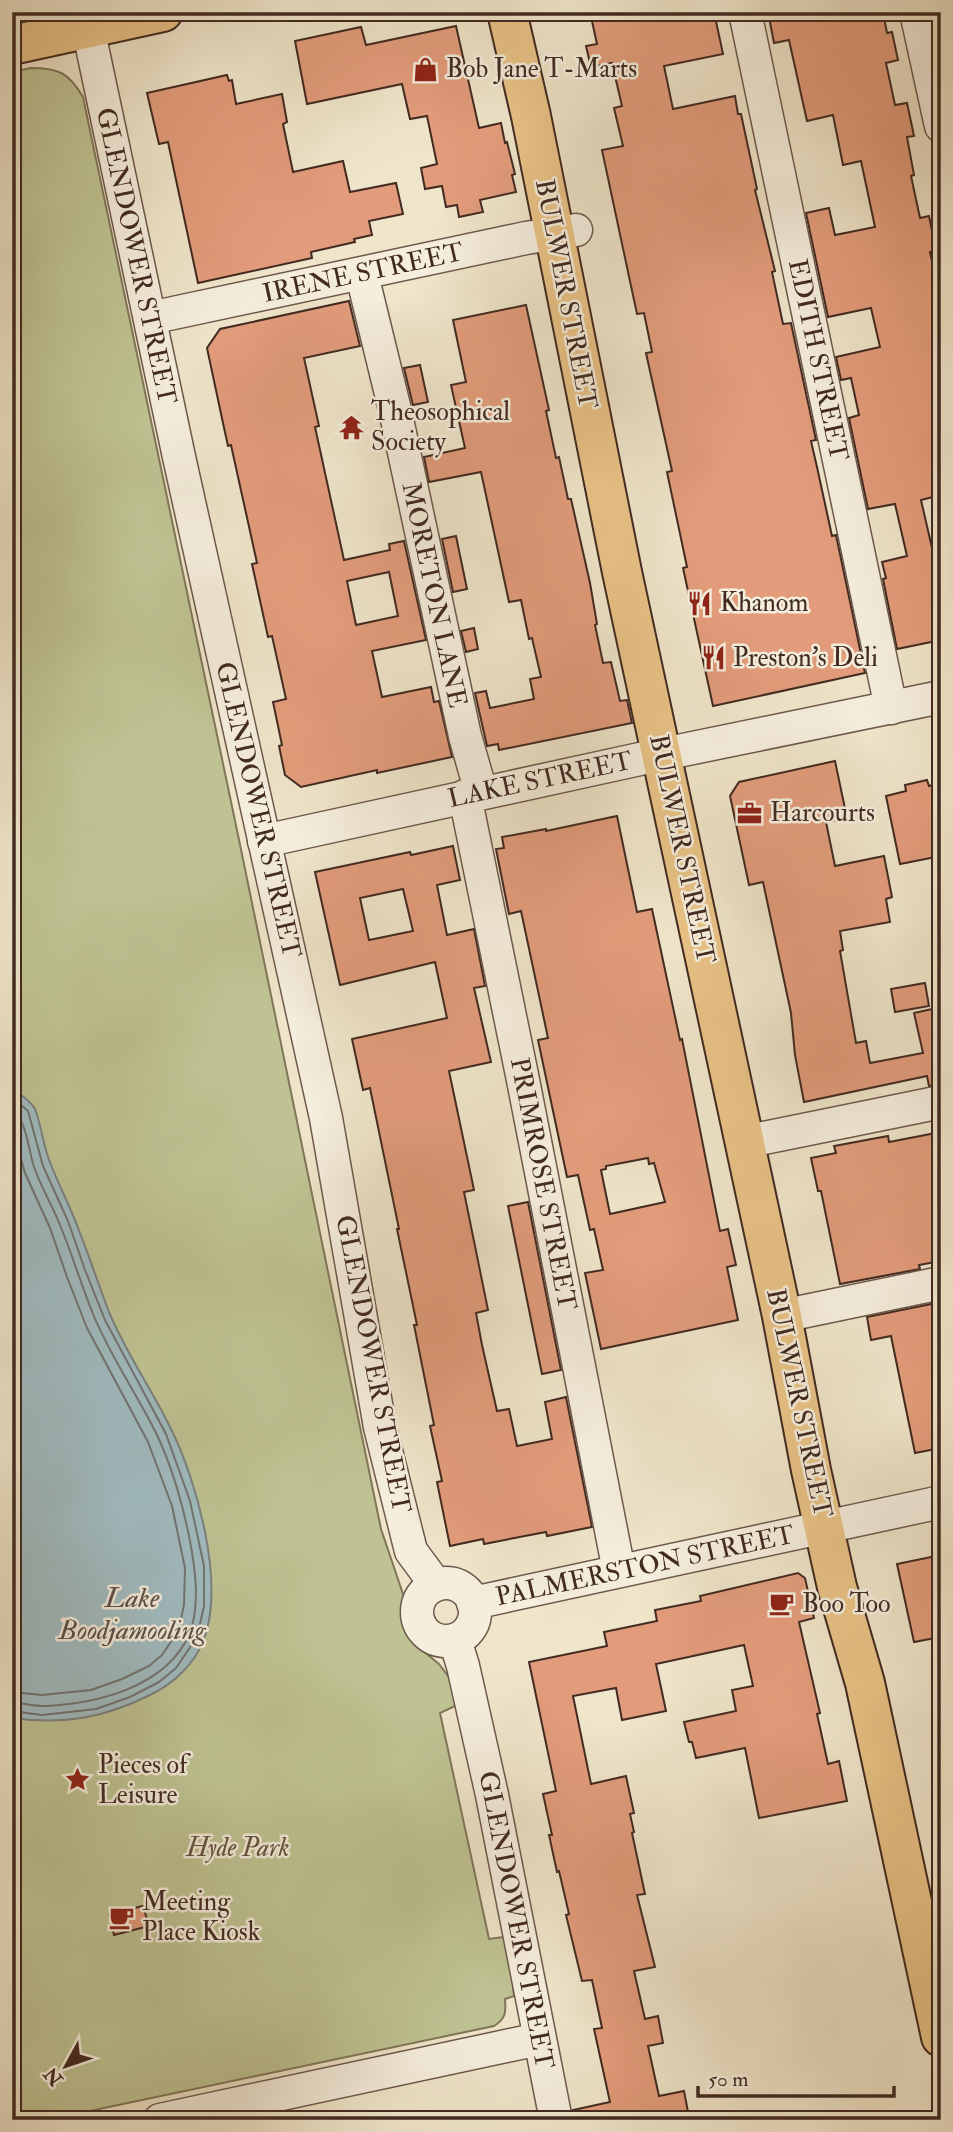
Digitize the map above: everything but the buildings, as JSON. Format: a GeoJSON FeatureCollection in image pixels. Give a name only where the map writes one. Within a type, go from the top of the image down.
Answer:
{"type":"FeatureCollection","features":[{"type":"Feature","properties":{"kind":"main road"},"geometry":{"type":"LineString","coordinates":[[12,45],[163,12]]}},
{"type":"Feature","properties":{"kind":"main road","name":"BULWER STREET"},"geometry":{"type":"LineString","coordinates":[[507,12],[531,116],[565,232]]}},
{"type":"Feature","properties":{"kind":"main road","name":"BULWER STREET"},"geometry":{"type":"LineString","coordinates":[[531,12],[620,559],[673,751],[794,1314],[811,1470],[835,1525],[837,1587],[865,1683],[941,2037]]}},
{"type":"Feature","properties":{"kind":"street","name":"EDITH STREET"},"geometry":{"type":"LineString","coordinates":[[746,12],[891,708]]}},
{"type":"Feature","properties":{"kind":"street"},"geometry":{"type":"LineString","coordinates":[[916,12],[941,126]]}},
{"type":"Feature","properties":{"kind":"street","name":"GLENDOWER STREET"},"geometry":{"type":"LineString","coordinates":[[89,28],[149,318],[326,1118],[380,1427],[411,1551],[436,1585]]}},
{"type":"Feature","properties":{"kind":"street","name":"IRENE STREET"},"geometry":{"type":"LineString","coordinates":[[149,318],[565,232]]}},
{"type":"Feature","properties":{"kind":"street","name":"MORETON LANE"},"geometry":{"type":"LineString","coordinates":[[362,275],[395,410],[465,736],[473,794]]}},
{"type":"Feature","properties":{"kind":"street","name":"LAKE STREET"},"geometry":{"type":"LineString","coordinates":[[264,841],[673,751],[941,697]]}},
{"type":"Feature","properties":{"kind":"street","name":"PRIMROSE STREET"},"geometry":{"type":"LineString","coordinates":[[473,794],[522,1075],[619,1571]]}},
{"type":"Feature","properties":{"kind":"street"},"geometry":{"type":"LineString","coordinates":[[756,1140],[941,1102]]}},
{"type":"Feature","properties":{"kind":"street"},"geometry":{"type":"LineString","coordinates":[[794,1314],[941,1283]]}},
{"type":"Feature","properties":{"kind":"street","name":"PALMERSTON STREET"},"geometry":{"type":"LineString","coordinates":[[473,1603],[941,1502]]}},
{"type":"Feature","properties":{"kind":"street"},"geometry":{"type":"LineString","coordinates":[[436,1585],[456,1585],[466,1591],[473,1603],[474,1616],[470,1628],[454,1640],[433,1638],[418,1621],[417,1606],[420,1599],[436,1585]]}},
{"type":"Feature","properties":{"kind":"street","name":"GLENDOWER STREET"},"geometry":{"type":"LineString","coordinates":[[454,1640],[464,1666],[492,1795],[556,2120]]}},
{"type":"Feature","properties":{"kind":"street"},"geometry":{"type":"LineString","coordinates":[[160,2120],[539,2039]]}},
{"type":"Feature","properties":{"kind":"green space","name":"Hyde Park"},"geometry":{"type":"Polygon","coordinates":[[[31,68],[49,69],[68,77],[83,97],[381,1529],[404,1597],[407,1630],[422,1650],[439,1664],[460,1697],[455,1706],[440,1713],[489,1939],[503,1937],[509,1942],[514,1996],[505,1999],[504,2015],[494,2026],[47,2120],[12,2120],[12,72],[31,68]]]}},
{"type":"Feature","properties":{"kind":"water","name":"Lake Boodjamooling"},"geometry":{"type":"Polygon","coordinates":[[[12,1088],[35,1109],[48,1158],[79,1230],[109,1312],[181,1451],[198,1504],[210,1562],[210,1616],[204,1639],[189,1665],[167,1685],[133,1703],[100,1714],[66,1720],[12,1718],[12,1088]]]}},
{"type":"Feature","properties":{"kind":"place","name":"Bob Jane T-Marts"},"geometry":{"type":"Point","coordinates":[426,69]}},
{"type":"Feature","properties":{"kind":"place","name":"Theosophical Society"},"geometry":{"type":"Point","coordinates":[351,427]}},
{"type":"Feature","properties":{"kind":"place","name":"Khanom"},"geometry":{"type":"Point","coordinates":[700,603]}},
{"type":"Feature","properties":{"kind":"place","name":"Preston's Deli"},"geometry":{"type":"Point","coordinates":[713,658]}},
{"type":"Feature","properties":{"kind":"place","name":"Harcourts"},"geometry":{"type":"Point","coordinates":[750,813]}},
{"type":"Feature","properties":{"kind":"place","name":"Boo Too"},"geometry":{"type":"Point","coordinates":[782,1604]}},
{"type":"Feature","properties":{"kind":"place","name":"Pieces of Leisure"},"geometry":{"type":"Point","coordinates":[78,1780]}},
{"type":"Feature","properties":{"kind":"place","name":"Meeting Place Kiosk"},"geometry":{"type":"Point","coordinates":[122,1917]}}]}
